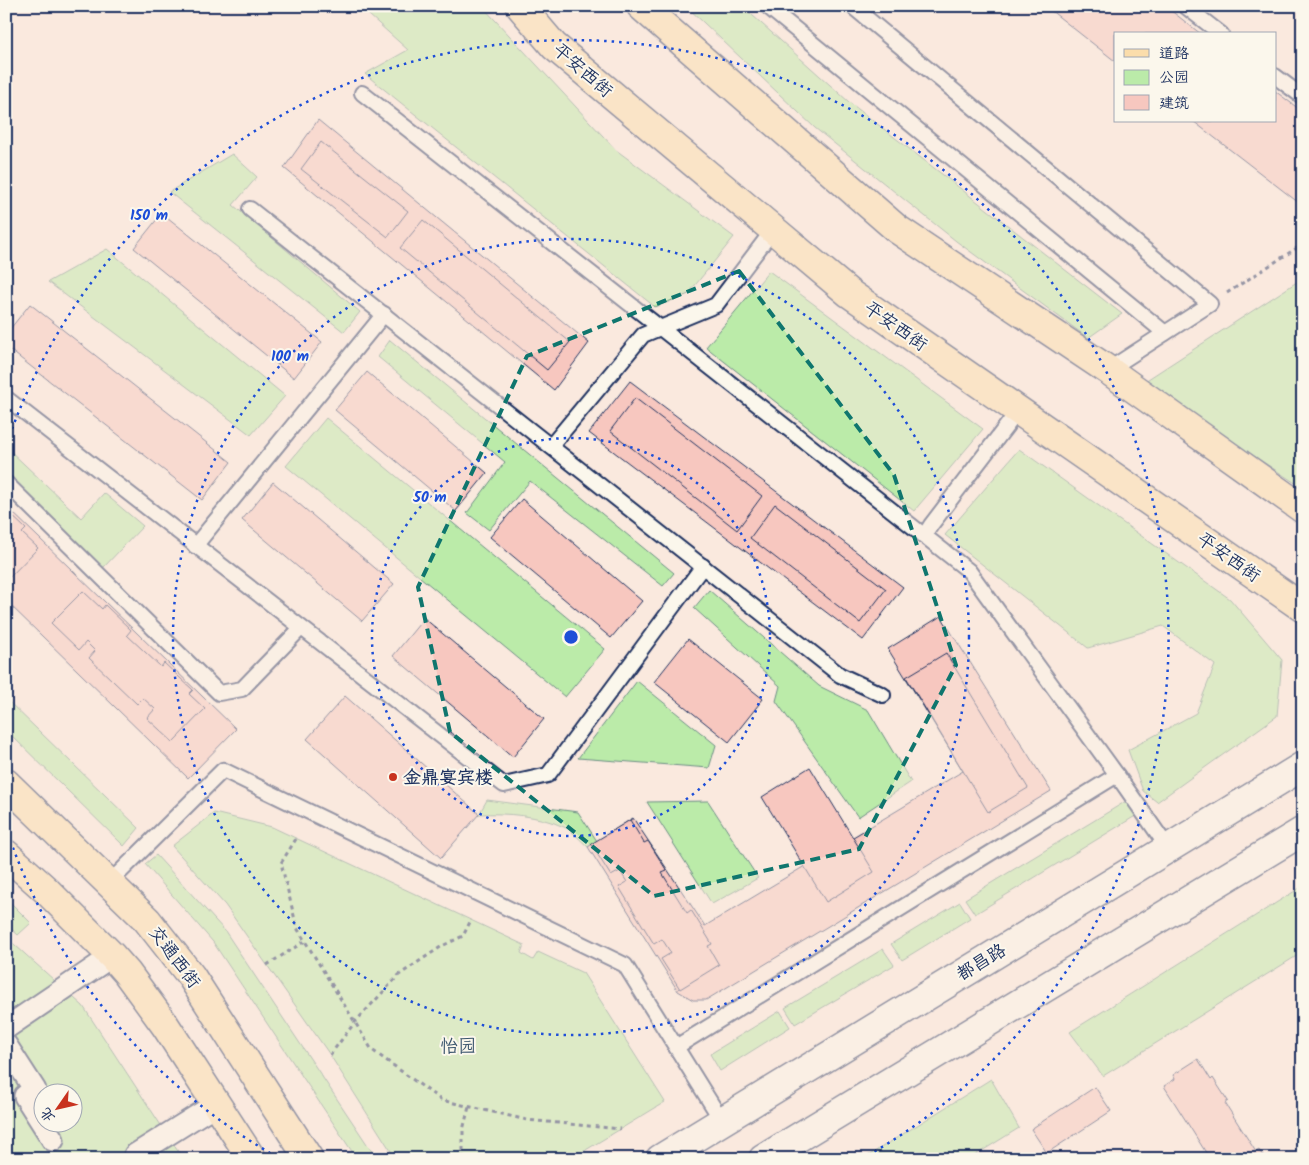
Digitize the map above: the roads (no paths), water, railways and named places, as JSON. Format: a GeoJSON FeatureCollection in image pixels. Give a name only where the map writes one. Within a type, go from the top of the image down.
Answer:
{"type":"FeatureCollection","features":[{"type":"Feature","properties":{"kind":"main road","name":"平安西街"},"geometry":{"type":"LineString","coordinates":[[520,6],[554,46],[849,293],[1303,608]]}},
{"type":"Feature","properties":{"kind":"main road"},"geometry":{"type":"LineString","coordinates":[[641,6],[897,229],[1108,370],[1303,509]]}},
{"type":"Feature","properties":{"kind":"main road","name":"都昌路"},"geometry":{"type":"LineString","coordinates":[[660,1159],[1303,766]]}},
{"type":"Feature","properties":{"kind":"main road","name":"交通西街"},"geometry":{"type":"LineString","coordinates":[[6,784],[147,920],[191,976],[309,1159]]}},
{"type":"Feature","properties":{"kind":"main road"},"geometry":{"type":"LineString","coordinates":[[763,1159],[1303,832]]}},
{"type":"Feature","properties":{"kind":"main road"},"geometry":{"type":"LineString","coordinates":[[6,854],[46,890],[112,956],[165,1025],[252,1159]]}},
{"type":"Feature","properties":{"kind":"street"},"geometry":{"type":"LineString","coordinates":[[6,1028],[112,956]]}},
{"type":"Feature","properties":{"kind":"street"},"geometry":{"type":"LineString","coordinates":[[6,1045],[35,1090],[25,1096],[53,1140]]}},
{"type":"Feature","properties":{"kind":"street"},"geometry":{"type":"LineString","coordinates":[[135,1155],[216,1104]]}},
{"type":"Feature","properties":{"kind":"lane"},"geometry":{"type":"LineString","coordinates":[[767,6],[1165,333]]}},
{"type":"Feature","properties":{"kind":"lane"},"geometry":{"type":"LineString","coordinates":[[852,6],[1210,304],[1108,370]]}},
{"type":"Feature","properties":{"kind":"lane"},"geometry":{"type":"LineString","coordinates":[[1185,6],[1218,32]]}},
{"type":"Feature","properties":{"kind":"lane"},"geometry":{"type":"LineString","coordinates":[[1276,77],[1303,97]]}},
{"type":"Feature","properties":{"kind":"lane"},"geometry":{"type":"LineString","coordinates":[[362,94],[969,571],[1168,848]]}},
{"type":"Feature","properties":{"kind":"lane"},"geometry":{"type":"LineString","coordinates":[[250,209],[840,674],[883,694]]}},
{"type":"Feature","properties":{"kind":"lane"},"geometry":{"type":"LineString","coordinates":[[551,446],[643,335],[716,305],[773,230]]}},
{"type":"Feature","properties":{"kind":"lane"},"geometry":{"type":"LineString","coordinates":[[196,546],[384,314]]}},
{"type":"Feature","properties":{"kind":"lane"},"geometry":{"type":"LineString","coordinates":[[6,398],[504,785],[548,775],[703,566]]}},
{"type":"Feature","properties":{"kind":"lane"},"geometry":{"type":"LineString","coordinates":[[924,536],[1018,410]]}},
{"type":"Feature","properties":{"kind":"lane"},"geometry":{"type":"LineString","coordinates":[[6,483],[219,693],[242,689],[301,628]]}},
{"type":"Feature","properties":{"kind":"lane"},"geometry":{"type":"LineString","coordinates":[[109,883],[222,770],[625,965],[722,1121]]}},
{"type":"Feature","properties":{"kind":"lane"},"geometry":{"type":"LineString","coordinates":[[676,1047],[1117,776]]}},
{"type":"Feature","properties":{"kind":"place","name":"金鼎宴宾楼"},"geometry":{"type":"Point","coordinates":[393,777]}},
{"type":"Feature","properties":{"kind":"park label","name":"怡园"},"geometry":{"type":"Point","coordinates":[458,1046]}}]}
